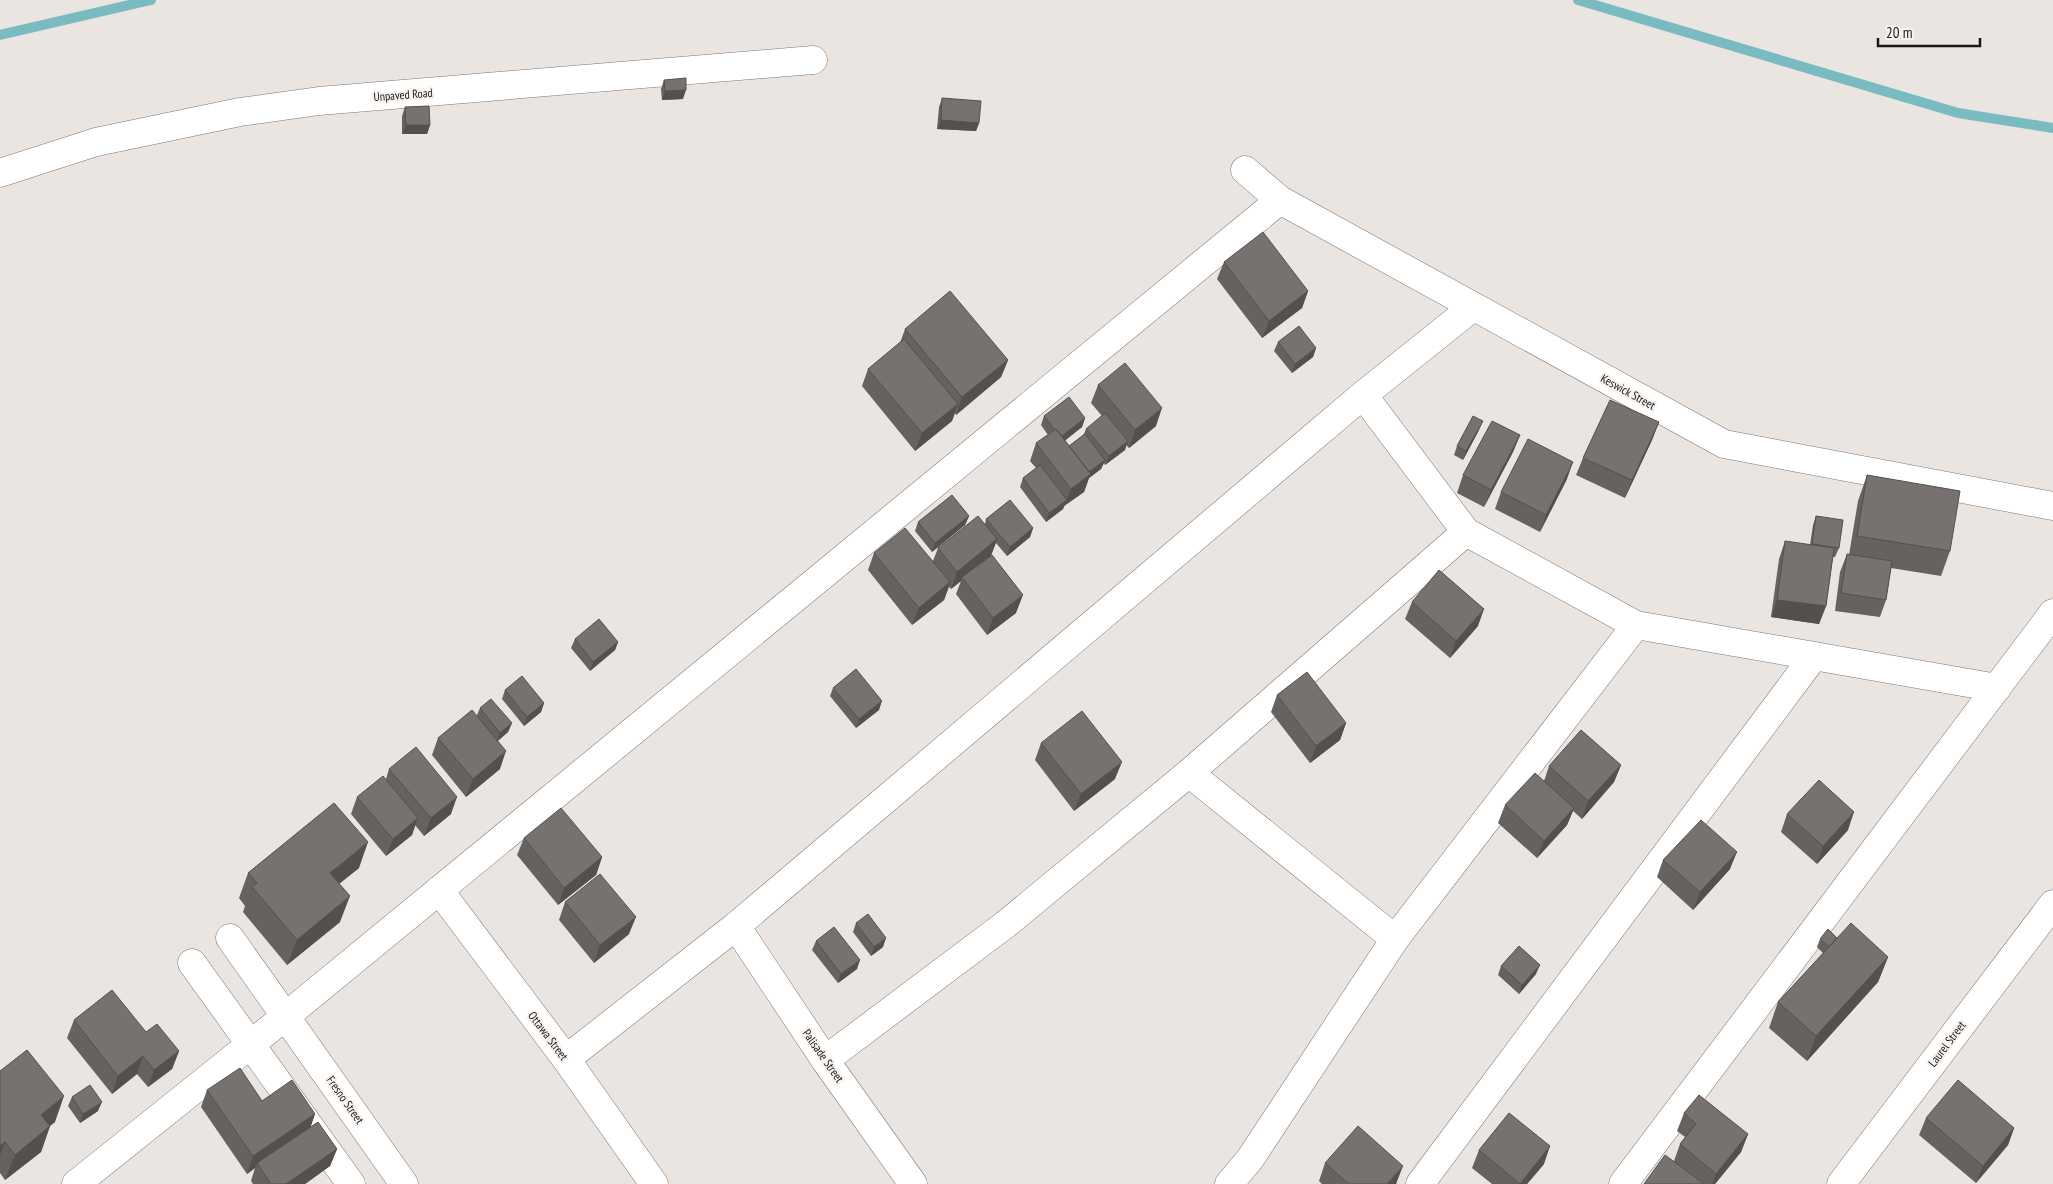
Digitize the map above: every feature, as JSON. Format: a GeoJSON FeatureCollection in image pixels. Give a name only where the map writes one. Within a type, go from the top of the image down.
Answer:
{"type":"FeatureCollection","features":[{"type":"Feature","properties":{"kind":"street","name":"Unpaved Road"},"geometry":{"type":"LineString","coordinates":[[0,173],[96,142],[249,111],[319,101],[814,60]]}},
{"type":"Feature","properties":{"kind":"street","name":"Keswick Street"},"geometry":{"type":"LineString","coordinates":[[1245,170],[1280,200],[1724,444],[2053,506]]}},
{"type":"Feature","properties":{"kind":"street"},"geometry":{"type":"LineString","coordinates":[[85,1181],[1280,200]]}},
{"type":"Feature","properties":{"kind":"street"},"geometry":{"type":"LineString","coordinates":[[566,1060],[736,926],[1363,396],[1473,307]]}},
{"type":"Feature","properties":{"kind":"street"},"geometry":{"type":"LineString","coordinates":[[1363,396],[1466,532],[1636,625],[1997,688]]}},
{"type":"Feature","properties":{"kind":"street"},"geometry":{"type":"LineString","coordinates":[[825,1060],[1006,924],[1189,773],[1466,532]]}},
{"type":"Feature","properties":{"kind":"street"},"geometry":{"type":"LineString","coordinates":[[1622,1184],[2053,614]]}},
{"type":"Feature","properties":{"kind":"street"},"geometry":{"type":"LineString","coordinates":[[1229,1184],[1250,1159],[1395,939],[1636,625]]}},
{"type":"Feature","properties":{"kind":"street"},"geometry":{"type":"LineString","coordinates":[[1420,1184],[1814,656]]}},
{"type":"Feature","properties":{"kind":"street"},"geometry":{"type":"LineString","coordinates":[[1189,773],[1395,939]]}},
{"type":"Feature","properties":{"kind":"street","name":"Ottawa Street"},"geometry":{"type":"LineString","coordinates":[[439,890],[566,1060],[654,1184]]}},
{"type":"Feature","properties":{"kind":"street","name":"Laurel Street"},"geometry":{"type":"LineString","coordinates":[[1841,1184],[2053,904]]}},
{"type":"Feature","properties":{"kind":"street","name":"Palisade Street"},"geometry":{"type":"LineString","coordinates":[[736,926],[825,1060],[913,1184]]}},
{"type":"Feature","properties":{"kind":"street","name":"Fresno Street"},"geometry":{"type":"LineString","coordinates":[[230,938],[404,1184]]}},
{"type":"Feature","properties":{"kind":"street"},"geometry":{"type":"LineString","coordinates":[[192,963],[351,1184]]}},
{"type":"Feature","properties":{"kind":"building"},"geometry":{"type":"Polygon","coordinates":[[[686,78],[686,90],[665,91],[664,80],[686,78]]]}},
{"type":"Feature","properties":{"kind":"building"},"geometry":{"type":"Polygon","coordinates":[[[942,98],[981,101],[979,123],[941,120],[942,98]]]}},
{"type":"Feature","properties":{"kind":"building"},"geometry":{"type":"Polygon","coordinates":[[[429,106],[430,125],[406,125],[405,107],[429,106]]]}},
{"type":"Feature","properties":{"kind":"building"},"geometry":{"type":"Polygon","coordinates":[[[1263,232],[1308,291],[1269,321],[1224,262],[1263,232]]]}},
{"type":"Feature","properties":{"kind":"building"},"geometry":{"type":"Polygon","coordinates":[[[950,291],[1008,360],[962,397],[905,329],[950,291]]]}},
{"type":"Feature","properties":{"kind":"building"},"geometry":{"type":"Polygon","coordinates":[[[1299,326],[1316,348],[1295,364],[1278,342],[1299,326]]]}},
{"type":"Feature","properties":{"kind":"building"},"geometry":{"type":"Polygon","coordinates":[[[904,339],[958,404],[922,433],[868,369],[904,339]]]}},
{"type":"Feature","properties":{"kind":"building"},"geometry":{"type":"Polygon","coordinates":[[[1125,363],[1162,408],[1135,430],[1098,385],[1125,363]]]}},
{"type":"Feature","properties":{"kind":"building"},"geometry":{"type":"Polygon","coordinates":[[[1069,397],[1085,418],[1062,436],[1044,416],[1069,397]]]}},
{"type":"Feature","properties":{"kind":"building"},"geometry":{"type":"Polygon","coordinates":[[[1610,400],[1659,422],[1632,480],[1583,458],[1610,400]]]}},
{"type":"Feature","properties":{"kind":"building"},"geometry":{"type":"Polygon","coordinates":[[[1105,413],[1128,441],[1109,456],[1086,429],[1105,413]]]}},
{"type":"Feature","properties":{"kind":"building"},"geometry":{"type":"Polygon","coordinates":[[[1473,416],[1483,421],[1466,451],[1457,446],[1473,416]]]}},
{"type":"Feature","properties":{"kind":"building"},"geometry":{"type":"Polygon","coordinates":[[[1492,421],[1520,435],[1491,490],[1463,475],[1492,421]]]}},
{"type":"Feature","properties":{"kind":"building"},"geometry":{"type":"Polygon","coordinates":[[[1056,429],[1091,474],[1071,489],[1036,443],[1056,429]]]}},
{"type":"Feature","properties":{"kind":"building"},"geometry":{"type":"Polygon","coordinates":[[[1085,434],[1105,460],[1089,472],[1069,446],[1085,434]]]}},
{"type":"Feature","properties":{"kind":"building"},"geometry":{"type":"Polygon","coordinates":[[[1528,439],[1573,462],[1546,515],[1501,492],[1528,439]]]}},
{"type":"Feature","properties":{"kind":"building"},"geometry":{"type":"Polygon","coordinates":[[[1040,465],[1067,500],[1049,513],[1023,478],[1040,465]]]}},
{"type":"Feature","properties":{"kind":"building"},"geometry":{"type":"Polygon","coordinates":[[[1867,475],[1960,491],[1950,551],[1857,536],[1867,475]]]}},
{"type":"Feature","properties":{"kind":"building"},"geometry":{"type":"Polygon","coordinates":[[[952,495],[969,516],[935,543],[918,522],[952,495]]]}},
{"type":"Feature","properties":{"kind":"building"},"geometry":{"type":"Polygon","coordinates":[[[1010,500],[1033,528],[1010,547],[986,519],[1010,500]]]}},
{"type":"Feature","properties":{"kind":"building"},"geometry":{"type":"Polygon","coordinates":[[[978,516],[997,539],[957,572],[938,548],[978,516]]]}},
{"type":"Feature","properties":{"kind":"building"},"geometry":{"type":"Polygon","coordinates":[[[1816,516],[1843,520],[1839,548],[1812,544],[1816,516]]]}},
{"type":"Feature","properties":{"kind":"building"},"geometry":{"type":"Polygon","coordinates":[[[905,528],[950,582],[919,608],[874,553],[905,528]]]}},
{"type":"Feature","properties":{"kind":"building"},"geometry":{"type":"Polygon","coordinates":[[[1785,541],[1834,548],[1826,606],[1777,600],[1785,541]]]}},
{"type":"Feature","properties":{"kind":"building"},"geometry":{"type":"Polygon","coordinates":[[[1847,554],[1892,561],[1886,600],[1841,593],[1847,554]]]}},
{"type":"Feature","properties":{"kind":"building"},"geometry":{"type":"Polygon","coordinates":[[[992,555],[1023,595],[993,618],[962,577],[992,555]]]}},
{"type":"Feature","properties":{"kind":"building"},"geometry":{"type":"Polygon","coordinates":[[[1439,570],[1484,609],[1456,641],[1412,602],[1439,570]]]}},
{"type":"Feature","properties":{"kind":"building"},"geometry":{"type":"Polygon","coordinates":[[[599,619],[618,642],[593,662],[575,639],[599,619]]]}},
{"type":"Feature","properties":{"kind":"building"},"geometry":{"type":"Polygon","coordinates":[[[856,669],[882,701],[859,719],[833,688],[856,669]]]}},
{"type":"Feature","properties":{"kind":"building"},"geometry":{"type":"Polygon","coordinates":[[[1307,672],[1346,723],[1316,746],[1277,695],[1307,672]]]}},
{"type":"Feature","properties":{"kind":"building"},"geometry":{"type":"Polygon","coordinates":[[[522,676],[544,703],[527,717],[505,690],[522,676]]]}},
{"type":"Feature","properties":{"kind":"building"},"geometry":{"type":"Polygon","coordinates":[[[491,699],[512,723],[500,733],[480,708],[491,699]]]}},
{"type":"Feature","properties":{"kind":"building"},"geometry":{"type":"Polygon","coordinates":[[[472,710],[506,751],[473,779],[438,738],[472,710]]]}},
{"type":"Feature","properties":{"kind":"building"},"geometry":{"type":"Polygon","coordinates":[[[1082,711],[1122,762],[1081,794],[1041,743],[1082,711]]]}},
{"type":"Feature","properties":{"kind":"building"},"geometry":{"type":"Polygon","coordinates":[[[1581,730],[1621,765],[1588,801],[1549,766],[1581,730]]]}},
{"type":"Feature","properties":{"kind":"building"},"geometry":{"type":"Polygon","coordinates":[[[416,747],[457,797],[431,818],[389,769],[416,747]]]}},
{"type":"Feature","properties":{"kind":"building"},"geometry":{"type":"Polygon","coordinates":[[[1535,773],[1574,808],[1544,841],[1505,805],[1535,773]]]}},
{"type":"Feature","properties":{"kind":"building"},"geometry":{"type":"Polygon","coordinates":[[[383,776],[418,818],[393,839],[357,797],[383,776]]]}},
{"type":"Feature","properties":{"kind":"building"},"geometry":{"type":"Polygon","coordinates":[[[1819,780],[1854,812],[1823,846],[1787,814],[1819,780]]]}},
{"type":"Feature","properties":{"kind":"building"},"geometry":{"type":"Polygon","coordinates":[[[334,803],[368,842],[330,873],[350,896],[297,940],[252,887],[257,883],[248,873],[334,803]]]}},
{"type":"Feature","properties":{"kind":"building"},"geometry":{"type":"Polygon","coordinates":[[[561,808],[602,857],[564,888],[524,838],[561,808]]]}},
{"type":"Feature","properties":{"kind":"building"},"geometry":{"type":"Polygon","coordinates":[[[1701,820],[1737,852],[1700,892],[1663,860],[1701,820]]]}},
{"type":"Feature","properties":{"kind":"building"},"geometry":{"type":"Polygon","coordinates":[[[600,874],[636,917],[600,945],[565,902],[600,874]]]}},
{"type":"Feature","properties":{"kind":"building"},"geometry":{"type":"Polygon","coordinates":[[[868,914],[886,938],[874,947],[856,923],[868,914]]]}},
{"type":"Feature","properties":{"kind":"building"},"geometry":{"type":"Polygon","coordinates":[[[1851,923],[1888,957],[1816,1036],[1778,1002],[1851,923]]]}},
{"type":"Feature","properties":{"kind":"building"},"geometry":{"type":"Polygon","coordinates":[[[834,927],[860,960],[841,974],[816,941],[834,927]]]}},
{"type":"Feature","properties":{"kind":"building"},"geometry":{"type":"Polygon","coordinates":[[[1828,929],[1837,938],[1829,947],[1820,939],[1828,929]]]}},
{"type":"Feature","properties":{"kind":"building"},"geometry":{"type":"Polygon","coordinates":[[[1519,946],[1540,965],[1522,985],[1501,966],[1519,946]]]}},
{"type":"Feature","properties":{"kind":"building"},"geometry":{"type":"Polygon","coordinates":[[[112,990],[146,1032],[157,1024],[179,1051],[154,1070],[143,1056],[118,1076],[74,1020],[112,990]]]}},
{"type":"Feature","properties":{"kind":"building"},"geometry":{"type":"Polygon","coordinates":[[[27,1050],[64,1096],[41,1115],[50,1126],[15,1155],[5,1142],[0,1146],[0,1071],[27,1050]]]}},
{"type":"Feature","properties":{"kind":"building"},"geometry":{"type":"Polygon","coordinates":[[[240,1068],[262,1101],[292,1080],[315,1114],[253,1156],[207,1090],[240,1068]]]}},
{"type":"Feature","properties":{"kind":"building"},"geometry":{"type":"Polygon","coordinates":[[[1958,1080],[2014,1128],[1983,1166],[1926,1118],[1958,1080]]]}},
{"type":"Feature","properties":{"kind":"building"},"geometry":{"type":"Polygon","coordinates":[[[90,1085],[102,1102],[83,1114],[72,1097],[90,1085]]]}},
{"type":"Feature","properties":{"kind":"building"},"geometry":{"type":"Polygon","coordinates":[[[1699,1095],[1748,1134],[1716,1174],[1680,1144],[1696,1124],[1684,1113],[1699,1095]]]}},
{"type":"Feature","properties":{"kind":"building"},"geometry":{"type":"Polygon","coordinates":[[[1509,1113],[1550,1146],[1520,1184],[1479,1150],[1509,1113]]]}},
{"type":"Feature","properties":{"kind":"building"},"geometry":{"type":"Polygon","coordinates":[[[318,1122],[337,1149],[286,1184],[271,1184],[257,1163],[318,1122]]]}},
{"type":"Feature","properties":{"kind":"building"},"geometry":{"type":"Polygon","coordinates":[[[1358,1126],[1403,1166],[1387,1184],[1349,1184],[1325,1163],[1358,1126]]]}},
{"type":"Feature","properties":{"kind":"building"},"geometry":{"type":"Polygon","coordinates":[[[1665,1155],[1703,1183],[1644,1184],[1665,1155]]]}},
{"type":"Feature","properties":{"kind":"waterway"},"geometry":{"type":"LineString","coordinates":[[0,35],[151,0]]}},
{"type":"Feature","properties":{"kind":"waterway"},"geometry":{"type":"LineString","coordinates":[[1578,0],[1958,113],[2053,128]]}}]}
